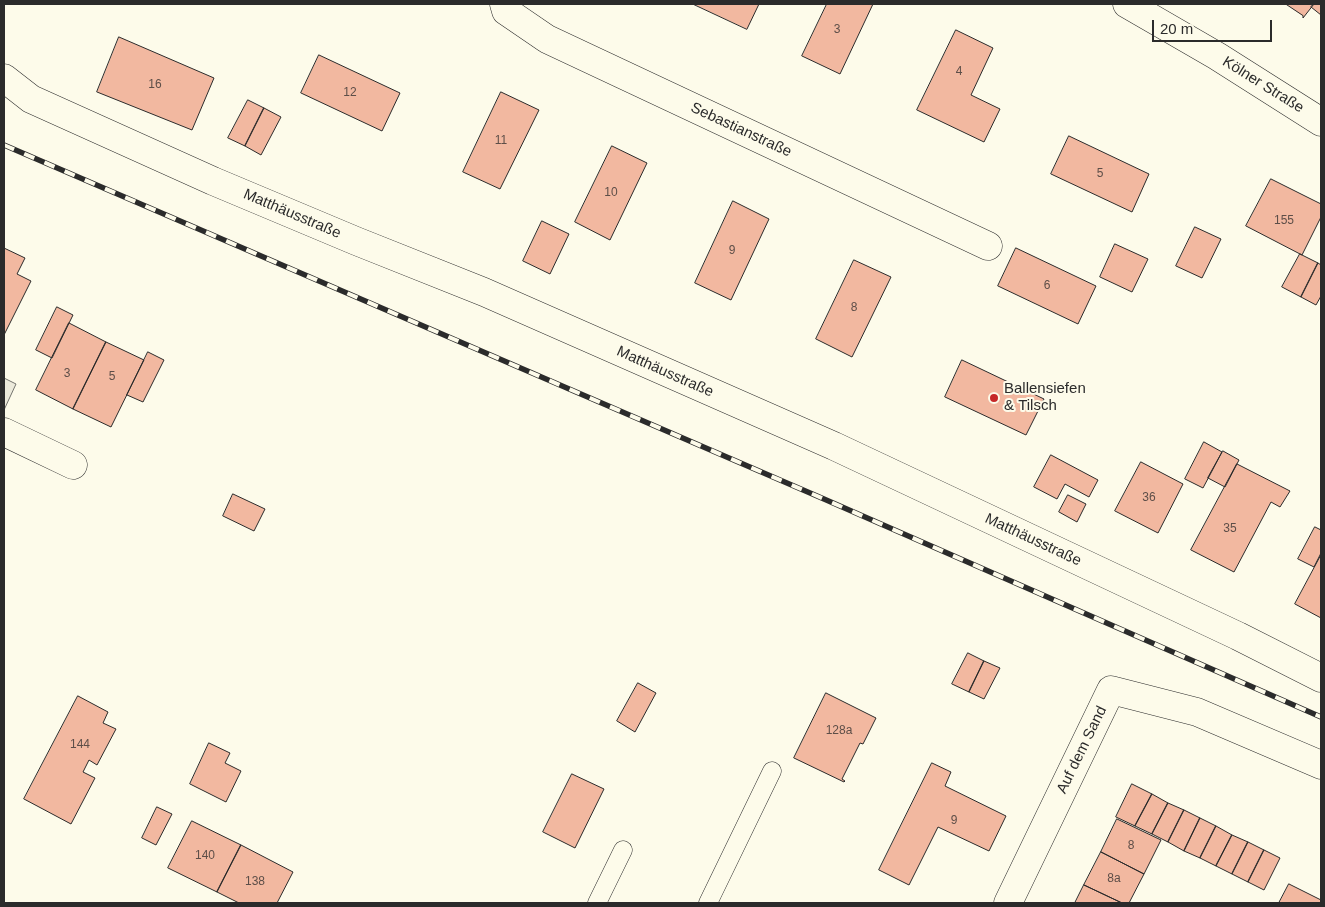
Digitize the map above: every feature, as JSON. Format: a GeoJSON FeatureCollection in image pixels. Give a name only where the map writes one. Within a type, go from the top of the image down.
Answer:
{"type":"FeatureCollection","features":[{"type":"Feature","properties":{"kind":"street","name":"Sebastianstraße"},"geometry":{"type":"LineString","coordinates":[[504,4],[506,11],[547,39],[988,246]]}},
{"type":"Feature","properties":{"kind":"street","name":"Kölner Straße"},"geometry":{"type":"LineString","coordinates":[[1127,4],[1217,56],[1321,122]]}},
{"type":"Feature","properties":{"kind":"street","name":"Matthäusstraße"},"geometry":{"type":"LineString","coordinates":[[4,78],[31,100],[213,181],[484,292],[834,446],[1238,636],[1321,678]]}},
{"type":"Feature","properties":{"kind":"street"},"geometry":{"type":"LineString","coordinates":[[4,432],[73,465]]}},
{"type":"Feature","properties":{"kind":"street","name":"Auf dem Sand"},"geometry":{"type":"LineString","coordinates":[[1008,903],[1111,690],[1197,712],[1321,765]]}},
{"type":"Feature","properties":{"kind":"lane"},"geometry":{"type":"LineString","coordinates":[[708,903],[772,771]]}},
{"type":"Feature","properties":{"kind":"lane"},"geometry":{"type":"LineString","coordinates":[[597,903],[623,850]]}},
{"type":"Feature","properties":{"kind":"shaded area"},"geometry":{"type":"Polygon","coordinates":[[[4,378],[16,384],[4,410],[4,378]]]}},
{"type":"Feature","properties":{"kind":"building"},"geometry":{"type":"Polygon","coordinates":[[[693,4],[759,4],[747,29],[693,4]]]}},
{"type":"Feature","properties":{"kind":"building"},"geometry":{"type":"Polygon","coordinates":[[[827,4],[873,4],[840,74],[802,56],[827,4]]]}},
{"type":"Feature","properties":{"kind":"building"},"geometry":{"type":"Polygon","coordinates":[[[1286,4],[1314,4],[1303,18],[1303,16],[1286,4]]]}},
{"type":"Feature","properties":{"kind":"building"},"geometry":{"type":"Polygon","coordinates":[[[1314,4],[1321,4],[1321,15],[1311,7],[1314,4]]]}},
{"type":"Feature","properties":{"kind":"building"},"geometry":{"type":"Polygon","coordinates":[[[956,30],[993,48],[971,95],[1000,109],[984,142],[917,110],[956,30]]]}},
{"type":"Feature","properties":{"kind":"building"},"geometry":{"type":"Polygon","coordinates":[[[119,37],[214,78],[192,130],[97,92],[119,37]]]}},
{"type":"Feature","properties":{"kind":"building"},"geometry":{"type":"Polygon","coordinates":[[[319,55],[400,93],[382,131],[301,93],[319,55]]]}},
{"type":"Feature","properties":{"kind":"building"},"geometry":{"type":"Polygon","coordinates":[[[501,92],[539,110],[500,189],[463,172],[501,92]]]}},
{"type":"Feature","properties":{"kind":"building"},"geometry":{"type":"Polygon","coordinates":[[[248,100],[264,108],[245,146],[228,138],[248,100]]]}},
{"type":"Feature","properties":{"kind":"building"},"geometry":{"type":"Polygon","coordinates":[[[264,108],[281,117],[261,155],[245,146],[264,108]]]}},
{"type":"Feature","properties":{"kind":"building"},"geometry":{"type":"Polygon","coordinates":[[[1069,136],[1149,174],[1132,212],[1051,174],[1069,136]]]}},
{"type":"Feature","properties":{"kind":"building"},"geometry":{"type":"Polygon","coordinates":[[[612,146],[647,163],[610,240],[575,222],[612,146]]]}},
{"type":"Feature","properties":{"kind":"building"},"geometry":{"type":"Polygon","coordinates":[[[1271,179],[1321,204],[1321,217],[1302,255],[1246,226],[1271,179]]]}},
{"type":"Feature","properties":{"kind":"building"},"geometry":{"type":"Polygon","coordinates":[[[733,201],[769,219],[731,300],[695,283],[733,201]]]}},
{"type":"Feature","properties":{"kind":"building"},"geometry":{"type":"Polygon","coordinates":[[[542,221],[569,234],[550,274],[523,261],[542,221]]]}},
{"type":"Feature","properties":{"kind":"building"},"geometry":{"type":"Polygon","coordinates":[[[1195,227],[1221,239],[1202,278],[1176,266],[1195,227]]]}},
{"type":"Feature","properties":{"kind":"building"},"geometry":{"type":"Polygon","coordinates":[[[1115,244],[1148,259],[1132,292],[1100,277],[1115,244]]]}},
{"type":"Feature","properties":{"kind":"building"},"geometry":{"type":"Polygon","coordinates":[[[4,248],[25,258],[17,274],[31,281],[4,335],[4,248]]]}},
{"type":"Feature","properties":{"kind":"building"},"geometry":{"type":"Polygon","coordinates":[[[1016,248],[1096,286],[1078,324],[998,286],[1016,248]]]}},
{"type":"Feature","properties":{"kind":"building"},"geometry":{"type":"Polygon","coordinates":[[[1300,254],[1318,263],[1301,297],[1282,287],[1300,254]]]}},
{"type":"Feature","properties":{"kind":"building"},"geometry":{"type":"Polygon","coordinates":[[[854,260],[891,277],[852,357],[816,339],[854,260]]]}},
{"type":"Feature","properties":{"kind":"building"},"geometry":{"type":"Polygon","coordinates":[[[1318,263],[1321,265],[1321,296],[1316,305],[1301,297],[1318,263]]]}},
{"type":"Feature","properties":{"kind":"building"},"geometry":{"type":"Polygon","coordinates":[[[57,307],[73,315],[52,358],[36,350],[57,307]]]}},
{"type":"Feature","properties":{"kind":"building"},"geometry":{"type":"Polygon","coordinates":[[[69,323],[106,342],[73,409],[36,390],[69,323]]]}},
{"type":"Feature","properties":{"kind":"building"},"geometry":{"type":"Polygon","coordinates":[[[106,342],[144,360],[111,427],[73,409],[106,342]]]}},
{"type":"Feature","properties":{"kind":"building"},"geometry":{"type":"Polygon","coordinates":[[[148,352],[164,360],[143,402],[127,395],[148,352]]]}},
{"type":"Feature","properties":{"kind":"building","name":"Ballensiefen & Tilsch"},"geometry":{"type":"Polygon","coordinates":[[[962,360],[1044,399],[1026,435],[945,397],[962,360]]]}},
{"type":"Feature","properties":{"kind":"building"},"geometry":{"type":"Polygon","coordinates":[[[1204,442],[1222,452],[1203,488],[1185,479],[1204,442]]]}},
{"type":"Feature","properties":{"kind":"building"},"geometry":{"type":"Polygon","coordinates":[[[1223,451],[1239,460],[1225,487],[1208,478],[1223,451]]]}},
{"type":"Feature","properties":{"kind":"building"},"geometry":{"type":"Polygon","coordinates":[[[1051,455],[1098,480],[1089,497],[1065,484],[1057,499],[1034,487],[1051,455]]]}},
{"type":"Feature","properties":{"kind":"building"},"geometry":{"type":"Polygon","coordinates":[[[1141,462],[1183,484],[1158,533],[1115,511],[1141,462]]]}},
{"type":"Feature","properties":{"kind":"building"},"geometry":{"type":"Polygon","coordinates":[[[1237,464],[1290,491],[1280,507],[1271,502],[1234,572],[1191,550],[1237,464]]]}},
{"type":"Feature","properties":{"kind":"building"},"geometry":{"type":"Polygon","coordinates":[[[233,494],[265,509],[254,531],[223,516],[233,494]]]}},
{"type":"Feature","properties":{"kind":"building"},"geometry":{"type":"Polygon","coordinates":[[[1068,495],[1086,504],[1077,522],[1059,512],[1068,495]]]}},
{"type":"Feature","properties":{"kind":"building"},"geometry":{"type":"Polygon","coordinates":[[[1315,527],[1321,530],[1321,553],[1314,567],[1298,559],[1315,527]]]}},
{"type":"Feature","properties":{"kind":"building"},"geometry":{"type":"Polygon","coordinates":[[[1321,555],[1321,618],[1295,604],[1321,555]]]}},
{"type":"Feature","properties":{"kind":"building"},"geometry":{"type":"Polygon","coordinates":[[[968,653],[984,661],[969,692],[952,684],[968,653]]]}},
{"type":"Feature","properties":{"kind":"building"},"geometry":{"type":"Polygon","coordinates":[[[984,661],[1000,668],[984,699],[969,692],[984,661]]]}},
{"type":"Feature","properties":{"kind":"building"},"geometry":{"type":"Polygon","coordinates":[[[638,683],[656,693],[635,732],[617,721],[638,683]]]}},
{"type":"Feature","properties":{"kind":"building"},"geometry":{"type":"Polygon","coordinates":[[[826,693],[876,718],[863,744],[860,743],[842,779],[844,782],[794,758],[826,693]]]}},
{"type":"Feature","properties":{"kind":"building"},"geometry":{"type":"Polygon","coordinates":[[[78,696],[108,712],[103,723],[116,729],[97,765],[89,760],[83,772],[95,778],[71,824],[24,799],[78,696]]]}},
{"type":"Feature","properties":{"kind":"building"},"geometry":{"type":"Polygon","coordinates":[[[209,743],[230,753],[225,763],[241,771],[226,802],[190,784],[209,743]]]}},
{"type":"Feature","properties":{"kind":"building"},"geometry":{"type":"Polygon","coordinates":[[[932,763],[951,772],[945,786],[1006,816],[989,851],[938,827],[909,885],[879,870],[932,763]]]}},
{"type":"Feature","properties":{"kind":"building"},"geometry":{"type":"Polygon","coordinates":[[[572,774],[604,789],[575,848],[543,832],[572,774]]]}},
{"type":"Feature","properties":{"kind":"building"},"geometry":{"type":"Polygon","coordinates":[[[1132,784],[1152,794],[1135,826],[1116,817],[1132,784]]]}},
{"type":"Feature","properties":{"kind":"building"},"geometry":{"type":"Polygon","coordinates":[[[1152,794],[1168,803],[1152,834],[1135,826],[1152,794]]]}},
{"type":"Feature","properties":{"kind":"building"},"geometry":{"type":"Polygon","coordinates":[[[1168,803],[1184,810],[1168,842],[1152,834],[1168,803]]]}},
{"type":"Feature","properties":{"kind":"building"},"geometry":{"type":"Polygon","coordinates":[[[157,807],[172,814],[156,845],[142,838],[157,807]]]}},
{"type":"Feature","properties":{"kind":"building"},"geometry":{"type":"Polygon","coordinates":[[[1184,810],[1200,818],[1184,851],[1168,842],[1184,810]]]}},
{"type":"Feature","properties":{"kind":"building"},"geometry":{"type":"Polygon","coordinates":[[[1200,818],[1216,826],[1200,858],[1184,851],[1200,818]]]}},
{"type":"Feature","properties":{"kind":"building"},"geometry":{"type":"Polygon","coordinates":[[[1117,819],[1161,840],[1144,874],[1101,852],[1117,819]]]}},
{"type":"Feature","properties":{"kind":"building"},"geometry":{"type":"Polygon","coordinates":[[[192,821],[241,845],[217,892],[168,868],[192,821]]]}},
{"type":"Feature","properties":{"kind":"building"},"geometry":{"type":"Polygon","coordinates":[[[1216,826],[1232,835],[1216,866],[1200,858],[1216,826]]]}},
{"type":"Feature","properties":{"kind":"building"},"geometry":{"type":"Polygon","coordinates":[[[1232,835],[1248,842],[1232,874],[1216,866],[1232,835]]]}},
{"type":"Feature","properties":{"kind":"building"},"geometry":{"type":"Polygon","coordinates":[[[1248,842],[1264,850],[1248,882],[1232,874],[1248,842]]]}},
{"type":"Feature","properties":{"kind":"building"},"geometry":{"type":"Polygon","coordinates":[[[241,845],[293,872],[277,903],[239,903],[217,892],[241,845]]]}},
{"type":"Feature","properties":{"kind":"building"},"geometry":{"type":"Polygon","coordinates":[[[1264,850],[1280,858],[1264,890],[1248,882],[1264,850]]]}},
{"type":"Feature","properties":{"kind":"building"},"geometry":{"type":"Polygon","coordinates":[[[1101,852],[1144,874],[1129,903],[1122,903],[1084,885],[1101,852]]]}},
{"type":"Feature","properties":{"kind":"building"},"geometry":{"type":"Polygon","coordinates":[[[1289,884],[1321,900],[1321,903],[1279,903],[1289,884]]]}},
{"type":"Feature","properties":{"kind":"building"},"geometry":{"type":"Polygon","coordinates":[[[1084,885],[1122,903],[1075,903],[1084,885]]]}},
{"type":"Feature","properties":{"kind":"railway"},"geometry":{"type":"LineString","coordinates":[[4,145],[824,499],[1321,717]]}},
{"type":"Feature","properties":{"kind":"place","name":"Ballensiefen & Tilsch"},"geometry":{"type":"Point","coordinates":[994,398]}}]}
